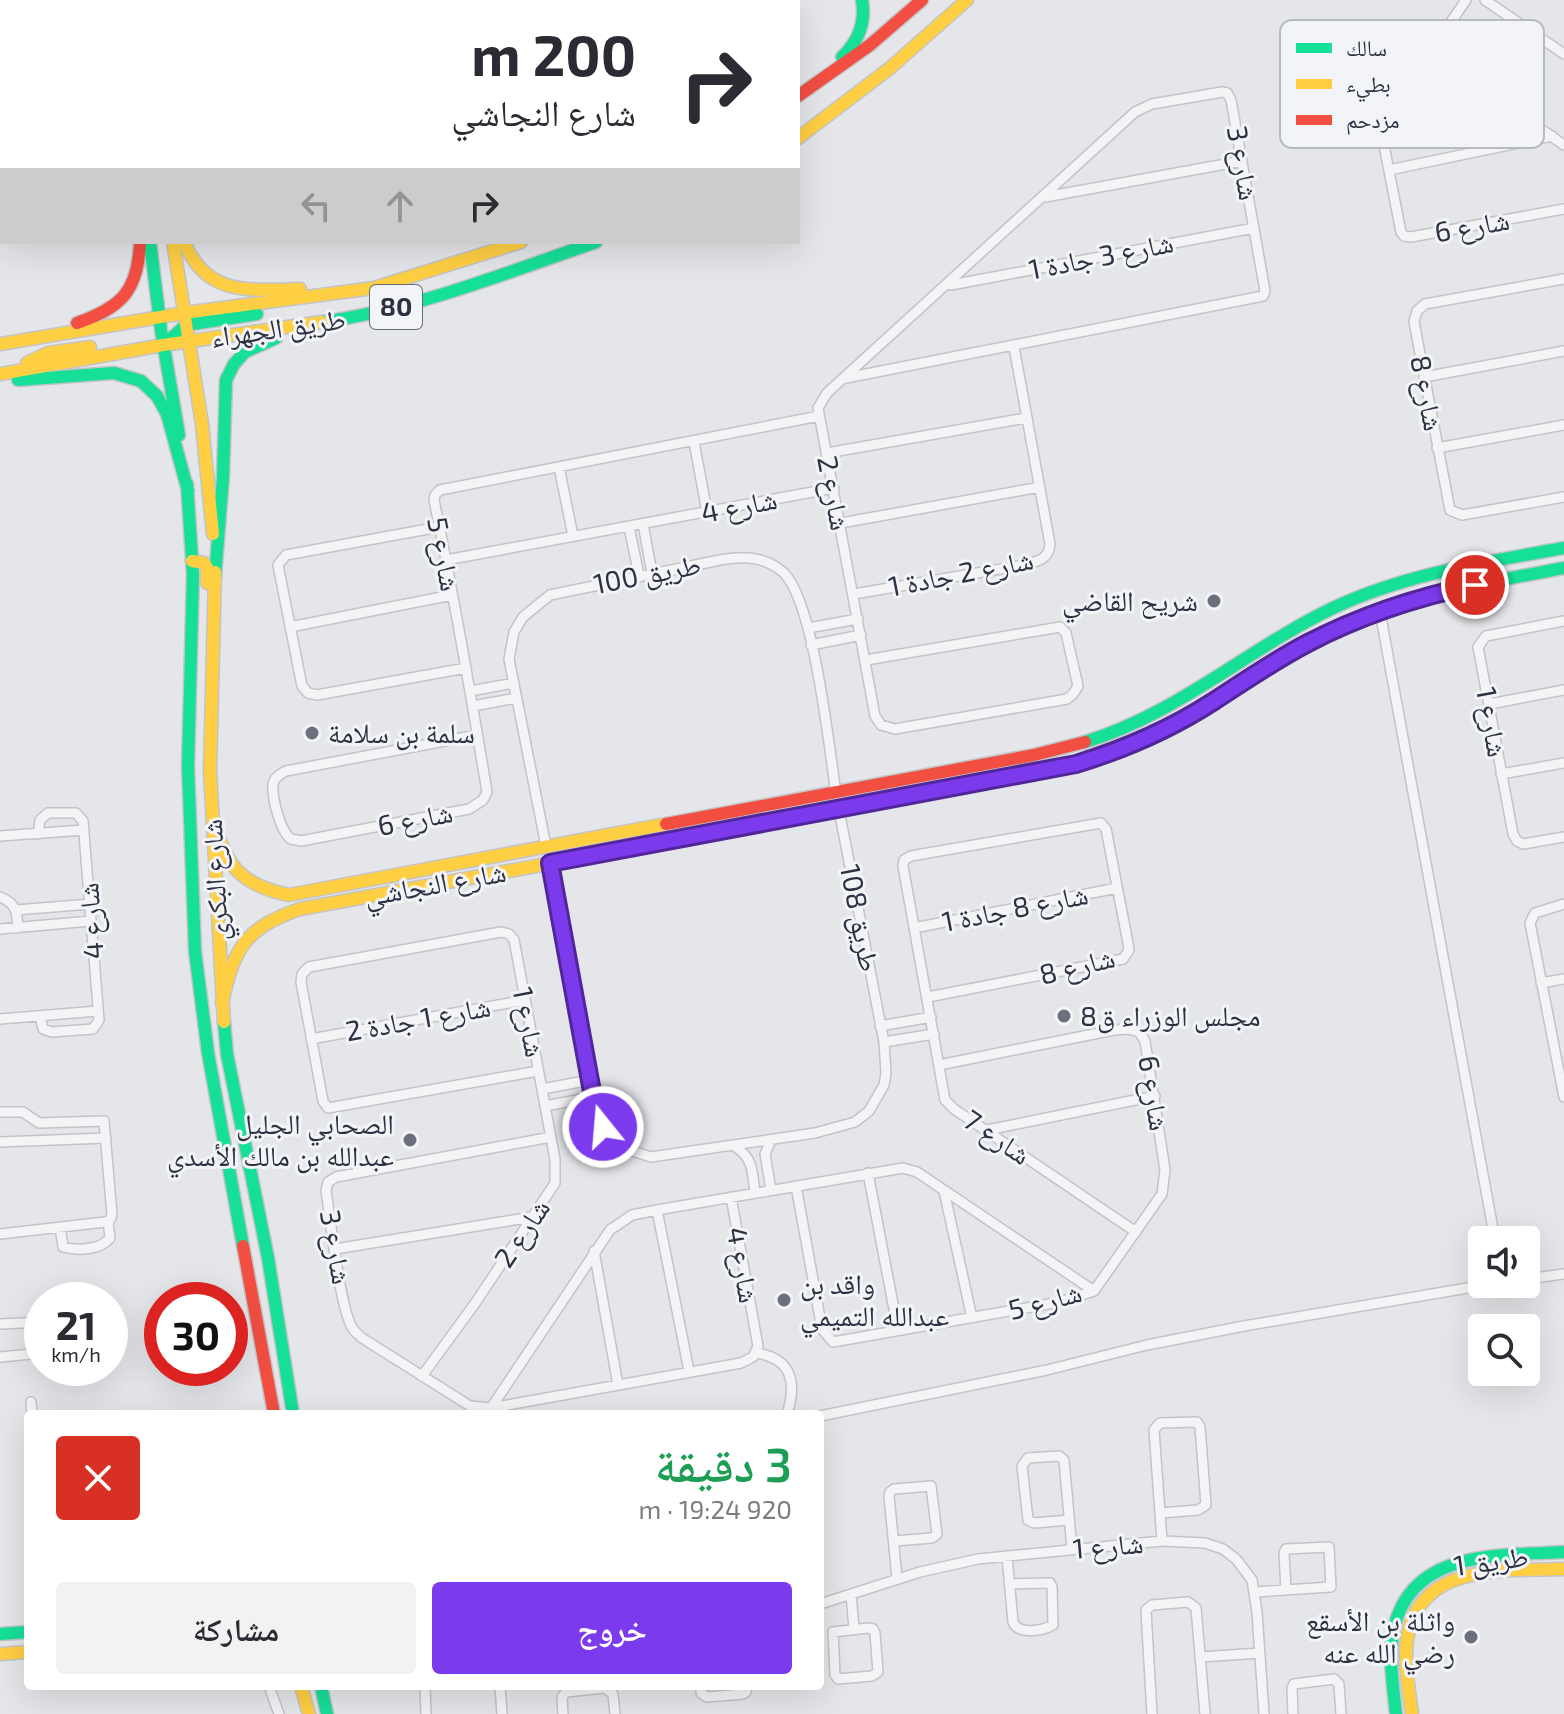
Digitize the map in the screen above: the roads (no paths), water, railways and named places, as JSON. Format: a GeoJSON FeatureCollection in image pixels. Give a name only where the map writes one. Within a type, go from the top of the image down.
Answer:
{"type":"FeatureCollection","features":[{"type":"Feature","properties":{"kind":"main road"},"geometry":{"type":"LineString","coordinates":[[800,93],[852,49],[863,26],[862,0]]}},
{"type":"Feature","properties":{"kind":"main road"},"geometry":{"type":"LineString","coordinates":[[800,94],[870,45],[922,0]]}},
{"type":"Feature","properties":{"kind":"main road"},"geometry":{"type":"LineString","coordinates":[[800,136],[890,68],[967,0]]}},
{"type":"Feature","properties":{"kind":"main road"},"geometry":{"type":"LineString","coordinates":[[0,343],[65,327],[113,308],[133,287],[140,260],[140,244]]}},
{"type":"Feature","properties":{"kind":"main road","name":"شارع البكري"},"geometry":{"type":"LineString","coordinates":[[150,244],[188,491],[192,561],[188,766],[195,951],[208,1053],[273,1410]]}},
{"type":"Feature","properties":{"kind":"main road","name":"شارع البكري"},"geometry":{"type":"LineString","coordinates":[[173,244],[202,424],[215,577],[210,771],[222,1003],[232,1080],[268,1258],[292,1410]]}},
{"type":"Feature","properties":{"kind":"main road"},"geometry":{"type":"LineString","coordinates":[[185,244],[195,267],[221,285],[239,290],[374,288]]}},
{"type":"Feature","properties":{"kind":"main road","name":"طريق الجهراء"},"geometry":{"type":"LineString","coordinates":[[0,343],[159,317],[185,319],[362,298],[374,288],[515,244]]}},
{"type":"Feature","properties":{"kind":"main road","name":"طريق الجهراء"},"geometry":{"type":"LineString","coordinates":[[1,376],[48,353],[163,340],[188,341],[352,318],[462,290],[590,244]]}},
{"type":"Feature","properties":{"kind":"main road"},"geometry":{"type":"LineString","coordinates":[[215,577],[223,477],[226,380],[230,368],[258,342],[352,318]]}},
{"type":"Feature","properties":{"kind":"main road"},"geometry":{"type":"LineString","coordinates":[[163,340],[185,319]]}},
{"type":"Feature","properties":{"kind":"main road"},"geometry":{"type":"LineString","coordinates":[[1,376],[114,373],[141,381],[157,396],[167,414],[188,491]]}},
{"type":"Feature","properties":{"kind":"main road","name":"شارع النجاشي"},"geometry":{"type":"LineString","coordinates":[[213,819],[217,838],[232,865],[255,887],[289,895],[990,764],[1071,747],[1133,725],[1201,688],[1296,627],[1364,594],[1457,567],[1564,548]]}},
{"type":"Feature","properties":{"kind":"main road"},"geometry":{"type":"LineString","coordinates":[[192,561],[204,563],[207,567],[207,604],[212,618]]}},
{"type":"Feature","properties":{"kind":"main road","name":"شارع النجاشي"},"geometry":{"type":"LineString","coordinates":[[222,1003],[230,967],[244,939],[271,918],[300,909],[1076,764],[1141,741],[1213,702],[1307,644],[1380,612],[1454,589],[1564,568]]}},
{"type":"Feature","properties":{"kind":"main road"},"geometry":{"type":"LineString","coordinates":[[990,764],[987,770],[992,780]]}},
{"type":"Feature","properties":{"kind":"main road"},"geometry":{"type":"LineString","coordinates":[[963,769],[972,777],[968,785]]}},
{"type":"Feature","properties":{"kind":"main road"},"geometry":{"type":"LineString","coordinates":[[404,874],[399,885],[406,890]]}},
{"type":"Feature","properties":{"kind":"main road"},"geometry":{"type":"LineString","coordinates":[[232,1178],[254,1258],[260,1262],[268,1258]]}},
{"type":"Feature","properties":{"kind":"main road","name":"طريق 1"},"geometry":{"type":"LineString","coordinates":[[1396,1714],[1391,1661],[1394,1624],[1406,1596],[1416,1583],[1433,1572],[1459,1562],[1564,1552]]}},
{"type":"Feature","properties":{"kind":"main road","name":"طريق 1"},"geometry":{"type":"LineString","coordinates":[[1412,1714],[1407,1639],[1417,1607],[1433,1587],[1462,1576],[1564,1569]]}},
{"type":"Feature","properties":{"kind":"main road"},"geometry":{"type":"LineString","coordinates":[[0,1634],[24,1632]]}},
{"type":"Feature","properties":{"kind":"main road"},"geometry":{"type":"LineString","coordinates":[[0,1654],[24,1652]]}},
{"type":"Feature","properties":{"kind":"main road"},"geometry":{"type":"LineString","coordinates":[[302,1690],[309,1714]]}},
{"type":"Feature","properties":{"kind":"main road"},"geometry":{"type":"LineString","coordinates":[[322,1690],[327,1714]]}},
{"type":"Feature","properties":{"kind":"street","name":"شارع 6"},"geometry":{"type":"LineString","coordinates":[[1452,20],[1466,0]]}},
{"type":"Feature","properties":{"kind":"street"},"geometry":{"type":"LineString","coordinates":[[1485,0],[1514,20]]}},
{"type":"Feature","properties":{"kind":"street"},"geometry":{"type":"LineString","coordinates":[[1544,40],[1564,54]]}},
{"type":"Feature","properties":{"kind":"street","name":"شارع 3"},"geometry":{"type":"LineString","coordinates":[[1227,93],[1231,100],[1254,228],[1265,291],[1263,296],[846,378],[1135,112],[1152,104],[1227,93]]}},
{"type":"Feature","properties":{"kind":"street"},"geometry":{"type":"LineString","coordinates":[[1544,130],[1564,145]]}},
{"type":"Feature","properties":{"kind":"street"},"geometry":{"type":"LineString","coordinates":[[1544,138],[1552,136]]}},
{"type":"Feature","properties":{"kind":"street","name":"شارع 6"},"geometry":{"type":"LineString","coordinates":[[1385,148],[1404,236],[1564,209]]}},
{"type":"Feature","properties":{"kind":"street"},"geometry":{"type":"LineString","coordinates":[[1389,170],[1494,148]]}},
{"type":"Feature","properties":{"kind":"street"},"geometry":{"type":"LineString","coordinates":[[1044,197],[1242,161]]}},
{"type":"Feature","properties":{"kind":"street","name":"شارع 3 جادة 1"},"geometry":{"type":"LineString","coordinates":[[949,285],[1254,228]]}},
{"type":"Feature","properties":{"kind":"street","name":"شارع 8"},"geometry":{"type":"LineString","coordinates":[[1564,279],[1420,307],[1414,322],[1448,505],[1457,515],[1564,497]]}},
{"type":"Feature","properties":{"kind":"street","name":"شارع 2 جادة 1"},"geometry":{"type":"LineString","coordinates":[[854,594],[1024,565],[1043,559],[1050,552],[1014,347]]}},
{"type":"Feature","properties":{"kind":"street"},"geometry":{"type":"LineString","coordinates":[[1424,377],[1564,351]]}},
{"type":"Feature","properties":{"kind":"street","name":"شارع 2"},"geometry":{"type":"LineString","coordinates":[[846,378],[821,401],[819,416],[866,660]]}},
{"type":"Feature","properties":{"kind":"street","name":"شارع 5"},"geometry":{"type":"LineString","coordinates":[[477,735],[434,500],[440,490],[819,416]]}},
{"type":"Feature","properties":{"kind":"street"},"geometry":{"type":"LineString","coordinates":[[827,453],[1026,418]]}},
{"type":"Feature","properties":{"kind":"street"},"geometry":{"type":"LineString","coordinates":[[1437,448],[1564,425]]}},
{"type":"Feature","properties":{"kind":"street"},"geometry":{"type":"LineString","coordinates":[[694,442],[707,512]]}},
{"type":"Feature","properties":{"kind":"street"},"geometry":{"type":"LineString","coordinates":[[559,467],[573,536]]}},
{"type":"Feature","properties":{"kind":"street"},"geometry":{"type":"LineString","coordinates":[[841,523],[1040,487]]}},
{"type":"Feature","properties":{"kind":"street","name":"شارع 4"},"geometry":{"type":"LineString","coordinates":[[446,560],[834,488]]}},
{"type":"Feature","properties":{"kind":"street"},"geometry":{"type":"LineString","coordinates":[[643,524],[652,573]]}},
{"type":"Feature","properties":{"kind":"street"},"geometry":{"type":"LineString","coordinates":[[439,527],[286,555],[278,565],[302,686],[308,693],[317,695],[466,668]]}},
{"type":"Feature","properties":{"kind":"street"},"geometry":{"type":"LineString","coordinates":[[629,527],[639,575]]}},
{"type":"Feature","properties":{"kind":"street","name":"طريق 100"},"geometry":{"type":"LineString","coordinates":[[546,846],[516,698],[510,645],[523,617],[538,603],[562,591],[742,556],[760,559],[786,575],[801,603],[836,793]]}},
{"type":"Feature","properties":{"kind":"street"},"geometry":{"type":"LineString","coordinates":[[290,627],[452,595]]}},
{"type":"Feature","properties":{"kind":"street"},"geometry":{"type":"LineString","coordinates":[[1380,612],[1492,1226]]}},
{"type":"Feature","properties":{"kind":"street"},"geometry":{"type":"LineString","coordinates":[[808,628],[858,619]]}},
{"type":"Feature","properties":{"kind":"street","name":"شارع 1"},"geometry":{"type":"LineString","coordinates":[[1564,621],[1486,636],[1480,640],[1478,647],[1501,774],[1517,841],[1523,844],[1564,837]]}},
{"type":"Feature","properties":{"kind":"street"},"geometry":{"type":"LineString","coordinates":[[1055,626],[1066,633],[1078,686],[1067,699],[895,729],[885,728],[875,716],[866,660],[1055,626]]}},
{"type":"Feature","properties":{"kind":"street"},"geometry":{"type":"LineString","coordinates":[[811,645],[861,635]]}},
{"type":"Feature","properties":{"kind":"street"},"geometry":{"type":"LineString","coordinates":[[470,691],[514,683]]}},
{"type":"Feature","properties":{"kind":"street"},"geometry":{"type":"LineString","coordinates":[[1489,704],[1564,690]]}},
{"type":"Feature","properties":{"kind":"street"},"geometry":{"type":"LineString","coordinates":[[473,706],[516,698]]}},
{"type":"Feature","properties":{"kind":"street","name":"شارع 6"},"geometry":{"type":"LineString","coordinates":[[477,735],[487,792],[483,800],[469,809],[301,841],[291,839],[281,826],[273,785],[277,777],[286,771],[477,735]]}},
{"type":"Feature","properties":{"kind":"street"},"geometry":{"type":"LineString","coordinates":[[1501,774],[1564,763]]}},
{"type":"Feature","properties":{"kind":"street","name":"طريق 108"},"geometry":{"type":"LineString","coordinates":[[550,863],[593,1097],[603,1127],[623,1148],[637,1155],[660,1157],[771,1140],[855,1122],[869,1111],[884,1085],[884,1042],[839,810]]}},
{"type":"Feature","properties":{"kind":"street"},"geometry":{"type":"LineString","coordinates":[[0,836],[38,834],[84,830],[80,816],[69,812],[43,817],[38,834]]}},
{"type":"Feature","properties":{"kind":"street","name":"شارع 8"},"geometry":{"type":"LineString","coordinates":[[1101,823],[1106,829],[1117,888],[1129,950],[1123,959],[928,997],[904,860],[911,856],[1101,823]]}},
{"type":"Feature","properties":{"kind":"street","name":"شارع 4"},"geometry":{"type":"LineString","coordinates":[[84,830],[98,1011]]}},
{"type":"Feature","properties":{"kind":"street","name":"شارع 8 جادة 1"},"geometry":{"type":"LineString","coordinates":[[914,928],[1117,888]]}},
{"type":"Feature","properties":{"kind":"street"},"geometry":{"type":"LineString","coordinates":[[0,897],[12,903],[18,928]]}},
{"type":"Feature","properties":{"kind":"street"},"geometry":{"type":"LineString","coordinates":[[16,910],[90,904]]}},
{"type":"Feature","properties":{"kind":"street"},"geometry":{"type":"LineString","coordinates":[[1564,904],[1540,910],[1531,917],[1530,923],[1559,1054],[1564,1097]]}},
{"type":"Feature","properties":{"kind":"street"},"geometry":{"type":"LineString","coordinates":[[0,929],[91,921]]}},
{"type":"Feature","properties":{"kind":"street","name":"شارع 1"},"geometry":{"type":"LineString","coordinates":[[501,932],[512,936],[525,1000],[538,1071],[328,1108],[323,1101],[301,982],[302,974],[309,967],[501,932]]}},
{"type":"Feature","properties":{"kind":"street"},"geometry":{"type":"LineString","coordinates":[[1541,983],[1564,979]]}},
{"type":"Feature","properties":{"kind":"street","name":"شارع 7"},"geometry":{"type":"LineString","coordinates":[[928,997],[945,1100],[1136,1232]]}},
{"type":"Feature","properties":{"kind":"street","name":"شارع 1 جادة 2"},"geometry":{"type":"LineString","coordinates":[[311,1039],[525,1000]]}},
{"type":"Feature","properties":{"kind":"street"},"geometry":{"type":"LineString","coordinates":[[0,1019],[98,1011],[98,1024],[93,1029],[47,1031],[41,1025],[40,1016]]}},
{"type":"Feature","properties":{"kind":"street"},"geometry":{"type":"LineString","coordinates":[[880,1026],[931,1017]]}},
{"type":"Feature","properties":{"kind":"street","name":"شارع 6"},"geometry":{"type":"LineString","coordinates":[[939,1065],[1128,1029],[1139,1032],[1145,1041],[1155,1096],[1165,1184],[1162,1194],[1094,1291]]}},
{"type":"Feature","properties":{"kind":"street"},"geometry":{"type":"LineString","coordinates":[[884,1042],[934,1034]]}},
{"type":"Feature","properties":{"kind":"street","name":"شارع 2"},"geometry":{"type":"LineString","coordinates":[[422,1376],[476,1302],[555,1183],[557,1174],[538,1071]]}},
{"type":"Feature","properties":{"kind":"street"},"geometry":{"type":"LineString","coordinates":[[542,1089],[590,1080]]}},
{"type":"Feature","properties":{"kind":"street"},"geometry":{"type":"LineString","coordinates":[[987,1130],[1155,1096]]}},
{"type":"Feature","properties":{"kind":"street"},"geometry":{"type":"LineString","coordinates":[[545,1106],[593,1097]]}},
{"type":"Feature","properties":{"kind":"street"},"geometry":{"type":"LineString","coordinates":[[0,1112],[23,1112],[39,1123],[102,1120],[105,1125],[112,1215],[108,1221],[110,1238],[99,1246],[69,1249],[63,1247],[60,1227]]}},
{"type":"Feature","properties":{"kind":"street"},"geometry":{"type":"LineString","coordinates":[[39,1123],[39,1142]]}},
{"type":"Feature","properties":{"kind":"street","name":"شارع 3"},"geometry":{"type":"LineString","coordinates":[[491,1408],[470,1406],[362,1338],[353,1329],[347,1312],[326,1190],[328,1182],[336,1177],[551,1137]]}},
{"type":"Feature","properties":{"kind":"street"},"geometry":{"type":"LineString","coordinates":[[0,1142],[106,1138]]}},
{"type":"Feature","properties":{"kind":"street"},"geometry":{"type":"LineString","coordinates":[[771,1140],[765,1154],[771,1190]]}},
{"type":"Feature","properties":{"kind":"street"},"geometry":{"type":"LineString","coordinates":[[734,1146],[748,1158],[755,1193]]}},
{"type":"Feature","properties":{"kind":"street","name":"شارع 5"},"geometry":{"type":"LineString","coordinates":[[731,1197],[903,1168],[917,1172],[1094,1291]]}},
{"type":"Feature","properties":{"kind":"street"},"geometry":{"type":"LineString","coordinates":[[868,1173],[898,1330]]}},
{"type":"Feature","properties":{"kind":"street","name":"شارع 5"},"geometry":{"type":"LineString","coordinates":[[796,1186],[825,1336],[833,1342],[1060,1302],[1094,1291]]}},
{"type":"Feature","properties":{"kind":"street"},"geometry":{"type":"LineString","coordinates":[[944,1191],[972,1318]]}},
{"type":"Feature","properties":{"kind":"street","name":"شارع 4"},"geometry":{"type":"LineString","coordinates":[[491,1408],[594,1251],[622,1220],[657,1210],[731,1197],[758,1346],[756,1353]]}},
{"type":"Feature","properties":{"kind":"street"},"geometry":{"type":"LineString","coordinates":[[657,1210],[689,1371]]}},
{"type":"Feature","properties":{"kind":"street"},"geometry":{"type":"LineString","coordinates":[[335,1249],[532,1217]]}},
{"type":"Feature","properties":{"kind":"street"},"geometry":{"type":"LineString","coordinates":[[0,1234],[108,1221]]}},
{"type":"Feature","properties":{"kind":"street"},"geometry":{"type":"LineString","coordinates":[[594,1251],[618,1385]]}},
{"type":"Feature","properties":{"kind":"street"},"geometry":{"type":"LineString","coordinates":[[1540,1277],[1564,1274]]}},
{"type":"Feature","properties":{"kind":"street"},"geometry":{"type":"LineString","coordinates":[[824,1415],[1047,1370],[1147,1345],[1468,1288]]}},
{"type":"Feature","properties":{"kind":"street"},"geometry":{"type":"LineString","coordinates":[[0,1324],[24,1323]]}},
{"type":"Feature","properties":{"kind":"street"},"geometry":{"type":"LineString","coordinates":[[491,1408],[741,1363],[756,1353],[771,1355],[786,1368],[793,1396],[788,1410]]}},
{"type":"Feature","properties":{"kind":"street"},"geometry":{"type":"LineString","coordinates":[[0,1357],[24,1355]]}},
{"type":"Feature","properties":{"kind":"street"},"geometry":{"type":"LineString","coordinates":[[31,1402],[32,1410]]}},
{"type":"Feature","properties":{"kind":"street"},"geometry":{"type":"LineString","coordinates":[[1161,1513],[1198,1510],[1206,1505],[1200,1427],[1197,1422],[1160,1423],[1156,1426],[1162,1541]]}},
{"type":"Feature","properties":{"kind":"street"},"geometry":{"type":"LineString","coordinates":[[1069,1520],[1034,1523],[1028,1520],[1023,1461],[1028,1458],[1063,1458],[1072,1549]]}},
{"type":"Feature","properties":{"kind":"street"},"geometry":{"type":"LineString","coordinates":[[894,1541],[932,1538],[937,1534],[934,1490],[931,1486],[890,1492],[897,1578]]}},
{"type":"Feature","properties":{"kind":"street","name":"شارع 1"},"geometry":{"type":"LineString","coordinates":[[824,1603],[950,1564],[1072,1549],[1194,1540],[1223,1549],[1248,1572],[1255,1592],[1264,1714]]}},
{"type":"Feature","properties":{"kind":"street"},"geometry":{"type":"LineString","coordinates":[[1255,1592],[1286,1590],[1331,1587],[1331,1551],[1328,1546],[1286,1549],[1286,1590]]}},
{"type":"Feature","properties":{"kind":"street"},"geometry":{"type":"LineString","coordinates":[[1007,1556],[1009,1584],[1013,1622],[1016,1629],[1052,1627],[1055,1621],[1050,1583],[1009,1584]]}},
{"type":"Feature","properties":{"kind":"street"},"geometry":{"type":"LineString","coordinates":[[851,1594],[854,1629]]}},
{"type":"Feature","properties":{"kind":"street"},"geometry":{"type":"LineString","coordinates":[[1152,1714],[1147,1607],[1193,1603],[1196,1608],[1205,1714]]}},
{"type":"Feature","properties":{"kind":"street"},"geometry":{"type":"LineString","coordinates":[[854,1629],[874,1631],[878,1672],[872,1676],[838,1679],[835,1675],[832,1635],[838,1630],[854,1629]]}},
{"type":"Feature","properties":{"kind":"street"},"geometry":{"type":"LineString","coordinates":[[1201,1657],[1260,1653]]}},
{"type":"Feature","properties":{"kind":"street"},"geometry":{"type":"LineString","coordinates":[[1293,1714],[1294,1684],[1334,1679],[1339,1684],[1341,1714]]}},
{"type":"Feature","properties":{"kind":"street"},"geometry":{"type":"LineString","coordinates":[[270,1690],[279,1714]]}},
{"type":"Feature","properties":{"kind":"street"},"geometry":{"type":"LineString","coordinates":[[425,1690],[426,1714]]}},
{"type":"Feature","properties":{"kind":"street"},"geometry":{"type":"LineString","coordinates":[[500,1690],[502,1714]]}},
{"type":"Feature","properties":{"kind":"street"},"geometry":{"type":"LineString","coordinates":[[563,1714],[562,1697],[566,1692],[586,1690]]}},
{"type":"Feature","properties":{"kind":"street"},"geometry":{"type":"LineString","coordinates":[[608,1690],[613,1694],[615,1714]]}},
{"type":"Feature","properties":{"kind":"street"},"geometry":{"type":"LineString","coordinates":[[701,1690],[707,1697],[743,1694],[746,1690]]}},
{"type":"Feature","properties":{"kind":"place","name":"شريح القاضي"},"geometry":{"type":"Point","coordinates":[1214,601]}},
{"type":"Feature","properties":{"kind":"place","name":"سلمة بن سلامة"},"geometry":{"type":"Point","coordinates":[312,733]}},
{"type":"Feature","properties":{"kind":"place","name":"مجلس الوزراء ق8"},"geometry":{"type":"Point","coordinates":[1064,1016]}},
{"type":"Feature","properties":{"kind":"place","name":"الصحابي الجليل عبدالله بن مالك الأسدي"},"geometry":{"type":"Point","coordinates":[410,1140]}},
{"type":"Feature","properties":{"kind":"place","name":"واقد بن عبدالله التميمي"},"geometry":{"type":"Point","coordinates":[784,1300]}},
{"type":"Feature","properties":{"kind":"place","name":"واثلة بن الأسقع رضي الله عنه"},"geometry":{"type":"Point","coordinates":[1471,1637]}}]}
